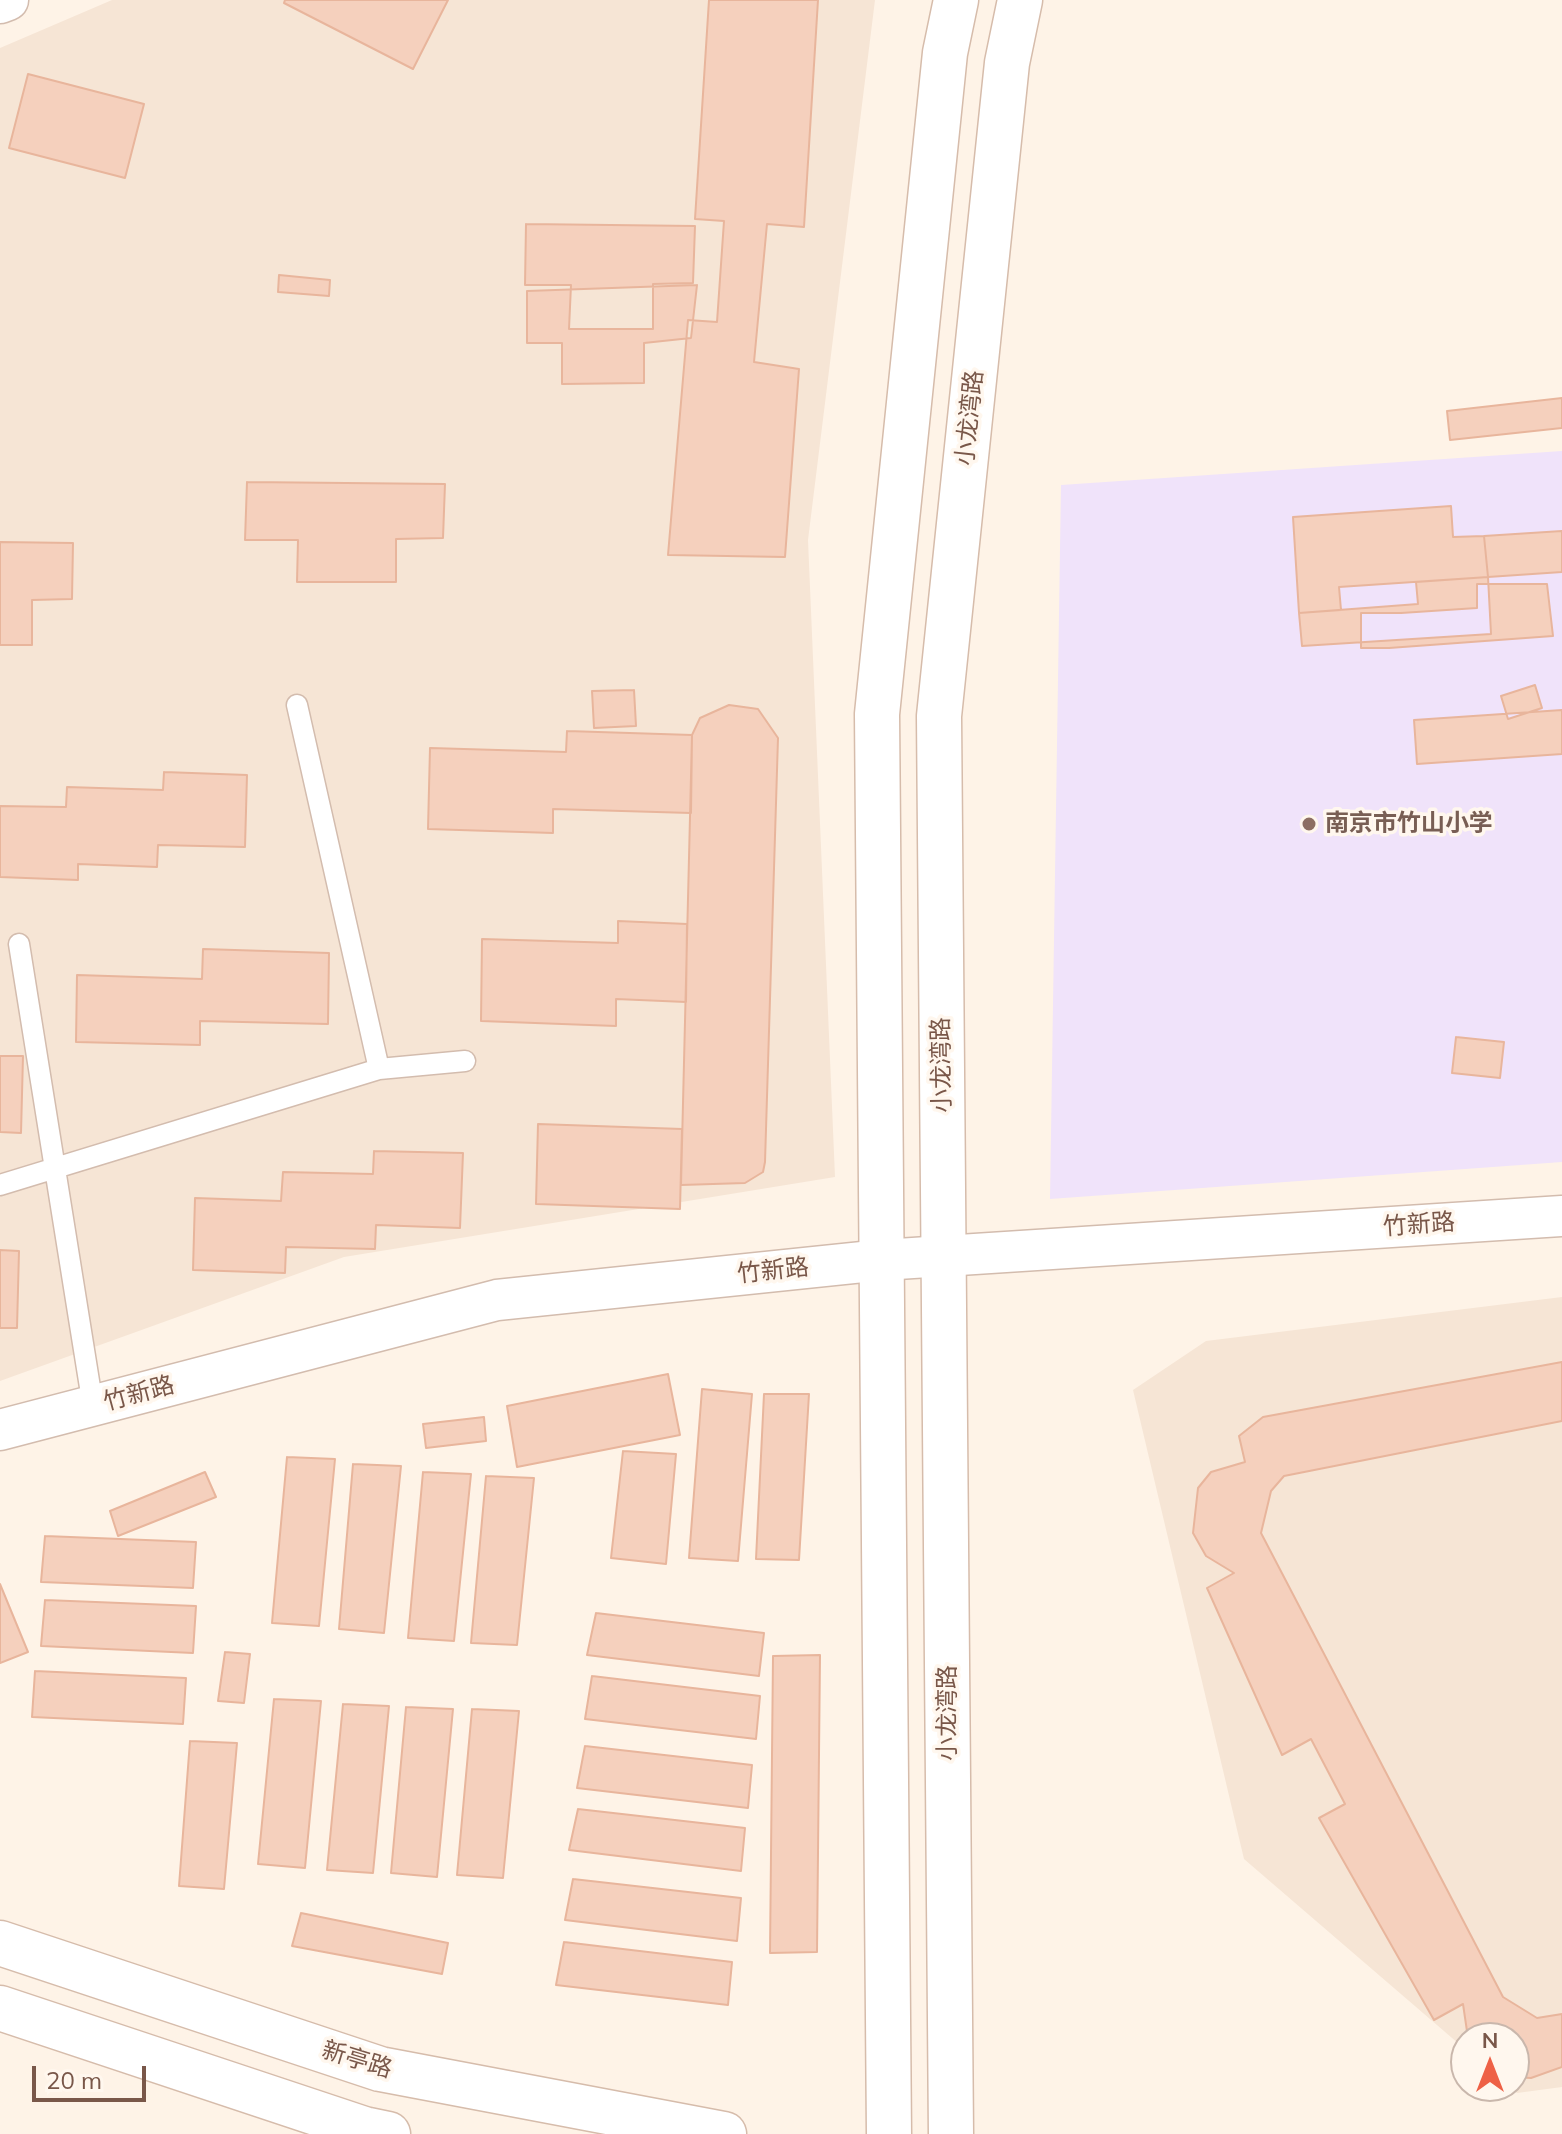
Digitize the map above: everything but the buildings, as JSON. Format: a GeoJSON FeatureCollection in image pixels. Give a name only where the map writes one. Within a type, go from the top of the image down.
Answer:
{"type":"FeatureCollection","features":[{"type":"Feature","properties":{"kind":"main road"},"geometry":{"type":"LineString","coordinates":[[889,2134],[877,714],[945,53],[956,0]]}},
{"type":"Feature","properties":{"kind":"main road","name":"小龙湾路"},"geometry":{"type":"LineString","coordinates":[[951,2134],[939,716],[1007,63],[1020,0]]}},
{"type":"Feature","properties":{"kind":"main road","name":"新亭路"},"geometry":{"type":"LineString","coordinates":[[0,1943],[380,2069],[724,2134]]}},
{"type":"Feature","properties":{"kind":"main road"},"geometry":{"type":"LineString","coordinates":[[0,2008],[364,2129],[388,2134]]}},
{"type":"Feature","properties":{"kind":"street"},"geometry":{"type":"LineString","coordinates":[[0,3],[8,0]]}},
{"type":"Feature","properties":{"kind":"street","name":"竹新路"},"geometry":{"type":"LineString","coordinates":[[0,1430],[497,1300],[944,1255],[1562,1216]]}},
{"type":"Feature","properties":{"kind":"lane"},"geometry":{"type":"LineString","coordinates":[[297,705],[379,1069]]}},
{"type":"Feature","properties":{"kind":"lane"},"geometry":{"type":"LineString","coordinates":[[19,944],[93,1406]]}},
{"type":"Feature","properties":{"kind":"lane"},"geometry":{"type":"LineString","coordinates":[[0,1185],[379,1069],[465,1061]]}},
{"type":"Feature","properties":{"kind":"shaded area"},"geometry":{"type":"Polygon","coordinates":[[[112,0],[875,0],[808,540],[835,1177],[344,1257],[0,1381],[0,48],[112,0]]]}},
{"type":"Feature","properties":{"kind":"shaded area","name":"南京市竹山小学"},"geometry":{"type":"Polygon","coordinates":[[[1562,451],[1562,1162],[1050,1199],[1061,485],[1562,451]]]}},
{"type":"Feature","properties":{"kind":"shaded area"},"geometry":{"type":"Polygon","coordinates":[[[1562,1297],[1562,2087],[1530,2091],[1530,2022],[1450,2022],[1450,2036],[1244,1859],[1133,1390],[1206,1341],[1562,1297]]]}},
{"type":"Feature","properties":{"kind":"place","name":"南京市竹山小学"},"geometry":{"type":"Point","coordinates":[1309,824]}}]}
